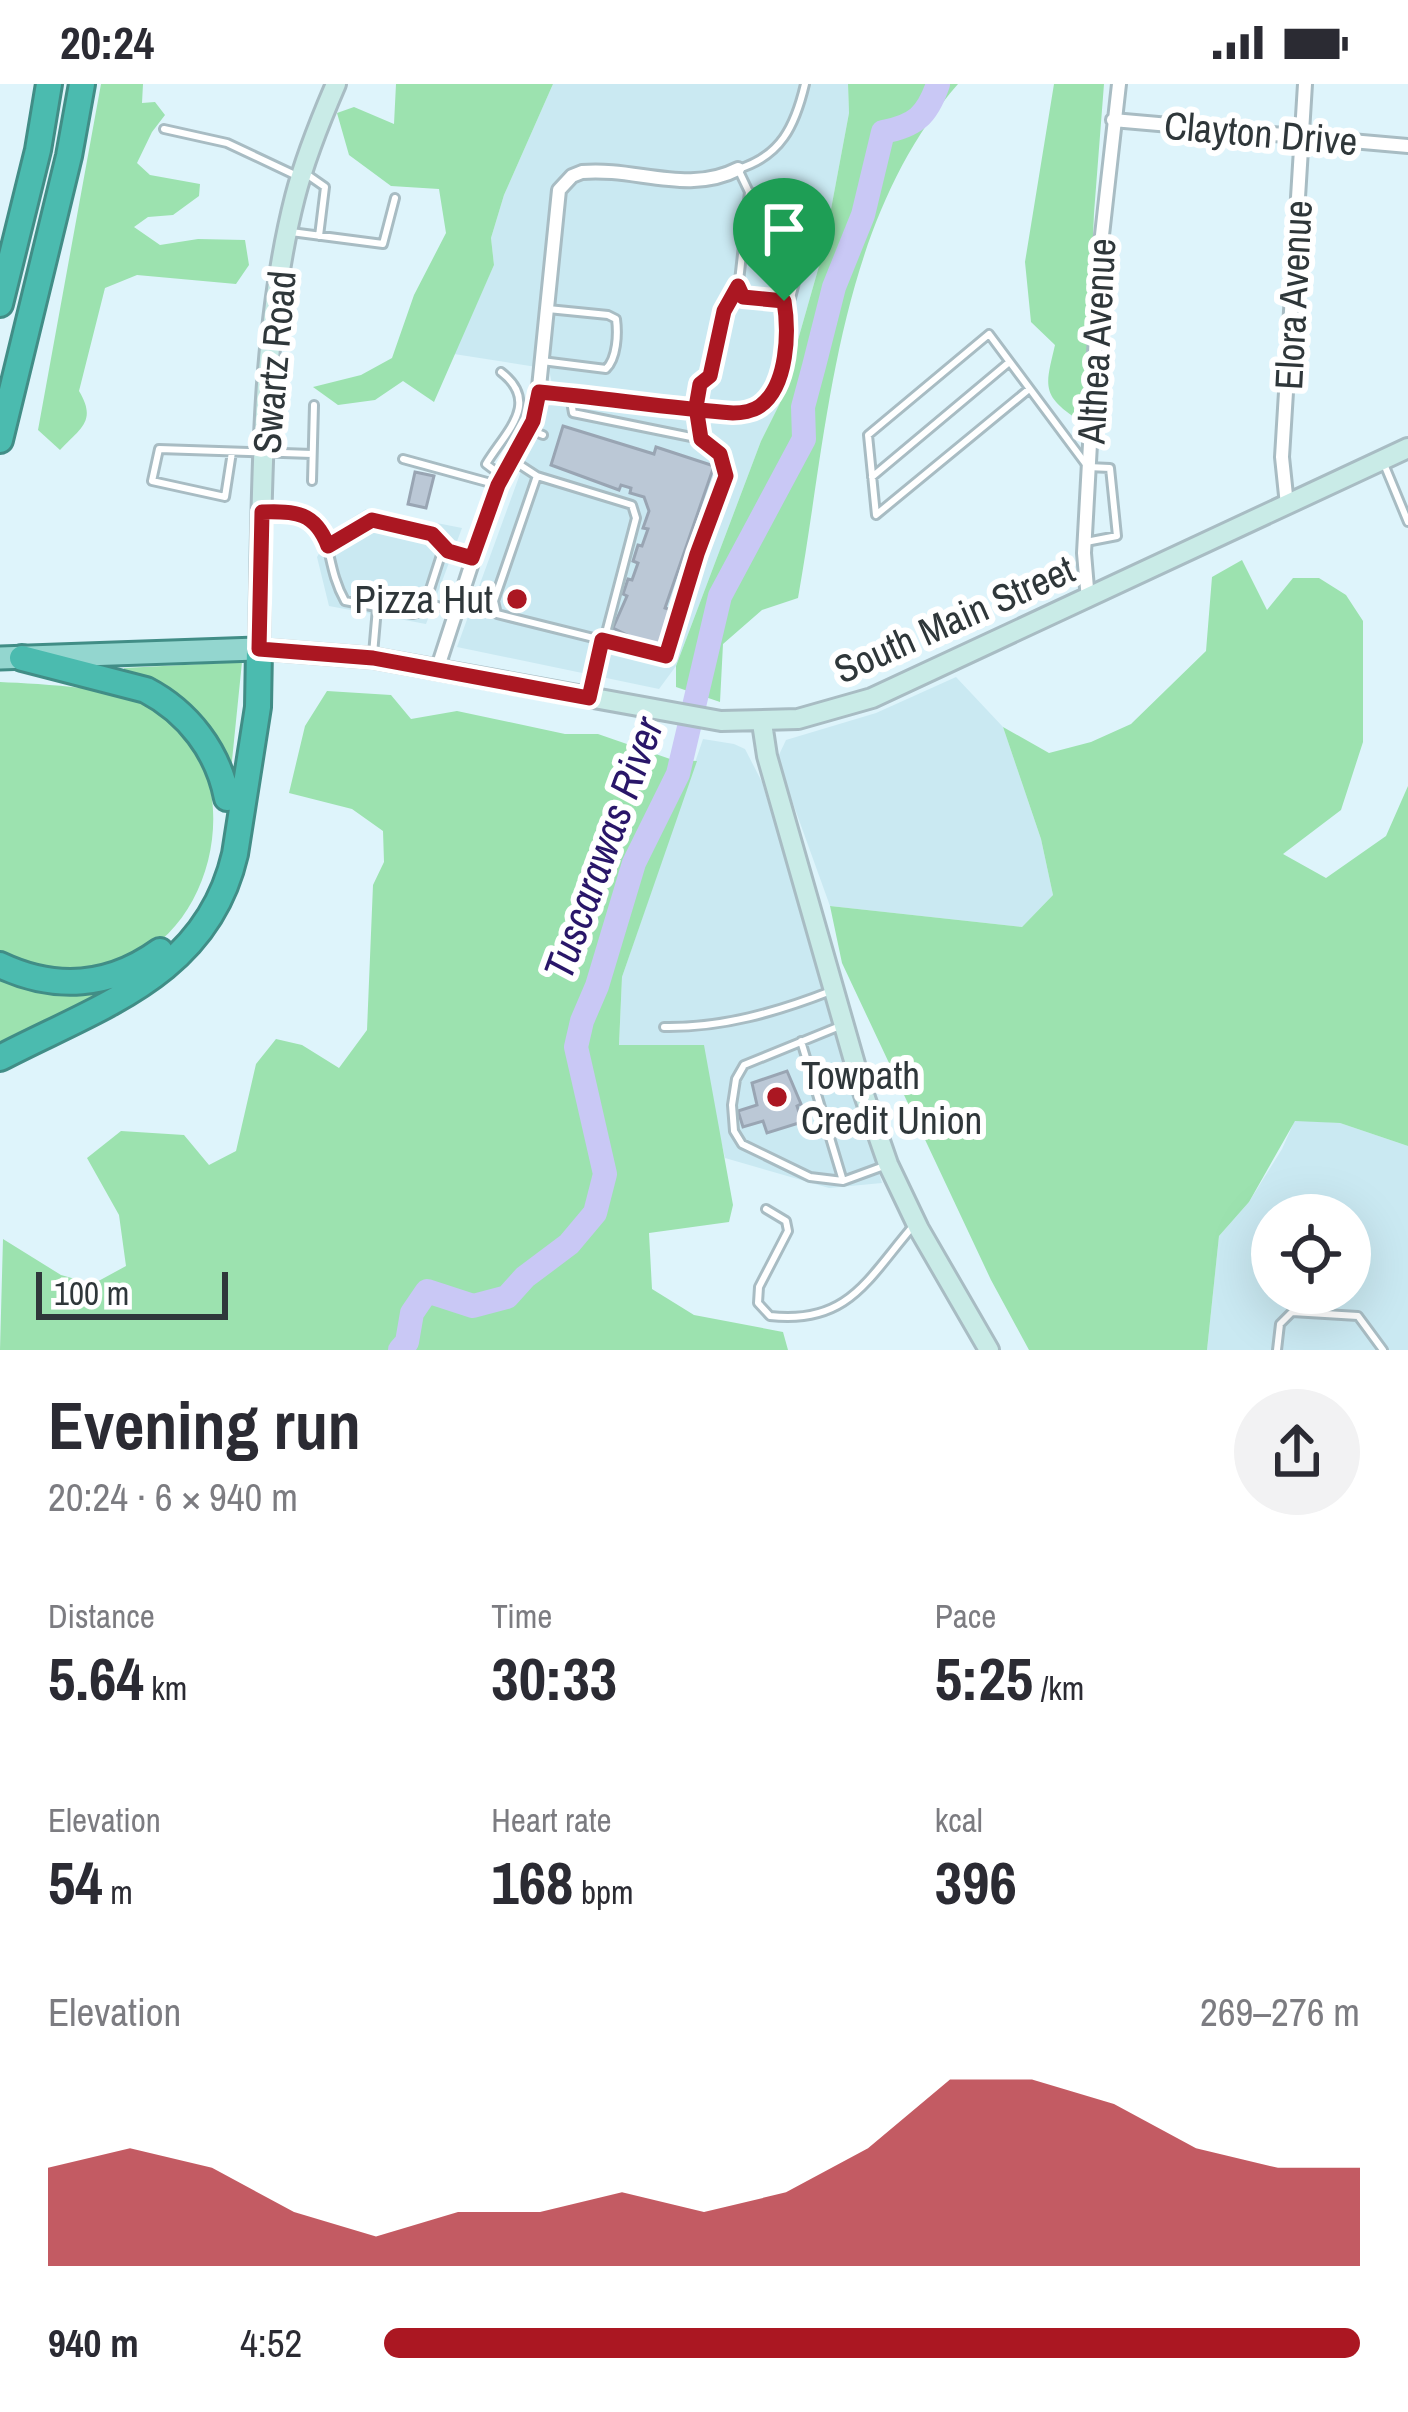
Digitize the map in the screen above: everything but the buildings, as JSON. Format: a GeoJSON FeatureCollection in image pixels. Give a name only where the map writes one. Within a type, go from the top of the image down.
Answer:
{"type":"FeatureCollection","features":[{"type":"Feature","properties":{"kind":"highway"},"geometry":{"type":"LineString","coordinates":[[0,304],[38,150],[49,84]]}},
{"type":"Feature","properties":{"kind":"highway"},"geometry":{"type":"LineString","coordinates":[[0,440],[82,84]]}},
{"type":"Feature","properties":{"kind":"highway"},"geometry":{"type":"LineString","coordinates":[[0,965],[51,982],[81,983],[118,975],[157,954],[183,929],[205,898],[218,861],[247,686],[259,649]]}},
{"type":"Feature","properties":{"kind":"highway"},"geometry":{"type":"LineString","coordinates":[[0,1058],[158,974],[210,920],[235,854],[258,706],[259,649]]}},
{"type":"Feature","properties":{"kind":"highway"},"geometry":{"type":"LineString","coordinates":[[11,658],[146,690],[161,698],[205,741],[227,798]]}},
{"type":"Feature","properties":{"kind":"main road","name":"South Main Street"},"geometry":{"type":"LineString","coordinates":[[11,658],[259,649]]}},
{"type":"Feature","properties":{"kind":"street","name":"Swartz Road"},"geometry":{"type":"LineString","coordinates":[[259,649],[264,453],[276,314],[301,175],[335,84]]}},
{"type":"Feature","properties":{"kind":"street","name":"Althea Avenue"},"geometry":{"type":"LineString","coordinates":[[1088,600],[1085,542],[1102,224],[1119,84]]}},
{"type":"Feature","properties":{"kind":"street","name":"Elora Avenue"},"geometry":{"type":"LineString","coordinates":[[1287,505],[1282,458],[1305,84]]}},
{"type":"Feature","properties":{"kind":"street","name":"Clayton Drive"},"geometry":{"type":"LineString","coordinates":[[1113,120],[1408,146]]}},
{"type":"Feature","properties":{"kind":"street"},"geometry":{"type":"LineString","coordinates":[[437,670],[500,481],[536,432],[557,199],[564,182],[591,171],[696,182],[717,180],[738,169]]}},
{"type":"Feature","properties":{"kind":"street"},"geometry":{"type":"LineString","coordinates":[[538,397],[570,395],[696,407]]}},
{"type":"Feature","properties":{"kind":"street","name":"South Main Street"},"geometry":{"type":"LineString","coordinates":[[259,649],[373,658],[721,721],[762,723],[826,713],[872,698],[1088,600],[1408,448]]}},
{"type":"Feature","properties":{"kind":"street"},"geometry":{"type":"LineString","coordinates":[[762,723],[767,756],[888,1164],[916,1224],[989,1350]]}},
{"type":"Feature","properties":{"kind":"lane"},"geometry":{"type":"LineString","coordinates":[[701,439],[696,407],[700,384],[710,376],[724,311],[738,286],[749,192],[738,169],[762,162],[788,134],[805,84]]}},
{"type":"Feature","properties":{"kind":"lane"},"geometry":{"type":"LineString","coordinates":[[164,128],[244,149],[326,187],[319,236]]}},
{"type":"Feature","properties":{"kind":"lane"},"geometry":{"type":"LineString","coordinates":[[738,286],[743,297],[791,298],[813,212],[806,205],[749,192]]}},
{"type":"Feature","properties":{"kind":"lane"},"geometry":{"type":"LineString","coordinates":[[288,231],[383,244],[394,199]]}},
{"type":"Feature","properties":{"kind":"lane"},"geometry":{"type":"LineString","coordinates":[[696,407],[739,413],[761,406],[783,360],[788,325],[784,301]]}},
{"type":"Feature","properties":{"kind":"lane"},"geometry":{"type":"LineString","coordinates":[[542,361],[606,370],[612,363],[617,328],[616,319],[608,314],[547,309]]}},
{"type":"Feature","properties":{"kind":"lane"},"geometry":{"type":"LineString","coordinates":[[1028,390],[876,515],[868,435],[989,334],[1088,466],[1110,468],[1117,536],[1085,542]]}},
{"type":"Feature","properties":{"kind":"lane"},"geometry":{"type":"LineString","coordinates":[[872,477],[1008,363]]}},
{"type":"Feature","properties":{"kind":"lane"},"geometry":{"type":"LineString","coordinates":[[500,481],[486,464],[517,415],[521,400],[520,389],[501,372]]}},
{"type":"Feature","properties":{"kind":"lane"},"geometry":{"type":"LineString","coordinates":[[537,476],[494,601],[497,614],[666,656],[726,476],[720,454],[701,439],[573,413],[570,395]]}},
{"type":"Feature","properties":{"kind":"lane"},"geometry":{"type":"LineString","coordinates":[[521,400],[538,397]]}},
{"type":"Feature","properties":{"kind":"lane"},"geometry":{"type":"LineString","coordinates":[[312,481],[314,405]]}},
{"type":"Feature","properties":{"kind":"lane"},"geometry":{"type":"LineString","coordinates":[[232,452],[225,496],[152,481],[159,449],[312,454]]}},
{"type":"Feature","properties":{"kind":"lane"},"geometry":{"type":"LineString","coordinates":[[403,459],[500,481]]}},
{"type":"Feature","properties":{"kind":"lane"},"geometry":{"type":"LineString","coordinates":[[512,459],[537,476],[632,505],[636,518],[589,698]]}},
{"type":"Feature","properties":{"kind":"lane"},"geometry":{"type":"LineString","coordinates":[[1383,460],[1408,522]]}},
{"type":"Feature","properties":{"kind":"lane"},"geometry":{"type":"LineString","coordinates":[[262,512],[305,514],[318,525],[328,546],[345,601],[377,608],[413,614],[423,611],[441,555],[448,551]]}},
{"type":"Feature","properties":{"kind":"lane"},"geometry":{"type":"LineString","coordinates":[[328,546],[372,520],[432,534],[448,551],[472,558]]}},
{"type":"Feature","properties":{"kind":"lane"},"geometry":{"type":"LineString","coordinates":[[427,603],[454,611]]}},
{"type":"Feature","properties":{"kind":"lane"},"geometry":{"type":"LineString","coordinates":[[373,658],[377,608]]}},
{"type":"Feature","properties":{"kind":"lane"},"geometry":{"type":"LineString","coordinates":[[664,1027],[725,1023],[792,1006],[834,989]]}},
{"type":"Feature","properties":{"kind":"lane"},"geometry":{"type":"LineString","coordinates":[[844,1024],[744,1065],[734,1092],[734,1131],[742,1144],[810,1177],[843,1181],[888,1164]]}},
{"type":"Feature","properties":{"kind":"lane"},"geometry":{"type":"LineString","coordinates":[[801,1040],[843,1181]]}},
{"type":"Feature","properties":{"kind":"lane"},"geometry":{"type":"LineString","coordinates":[[766,1209],[786,1221],[788,1231],[759,1287],[758,1304],[770,1316],[783,1318],[824,1314],[857,1294],[916,1224]]}},
{"type":"Feature","properties":{"kind":"lane"},"geometry":{"type":"LineString","coordinates":[[1277,1350],[1280,1324],[1292,1312],[1358,1316],[1383,1350]]}},
{"type":"Feature","properties":{"kind":"shaded area"},"geometry":{"type":"Polygon","coordinates":[[[553,84],[848,84],[849,113],[823,252],[780,403],[761,441],[676,666],[659,689],[457,647],[544,408],[555,400],[549,369],[454,354],[494,265],[491,238],[504,195],[553,84]]]}},
{"type":"Feature","properties":{"kind":"shaded area"},"geometry":{"type":"Polygon","coordinates":[[[366,509],[462,528],[426,624],[329,606],[317,557],[334,529],[366,509]]]}},
{"type":"Feature","properties":{"kind":"shaded area"},"geometry":{"type":"Polygon","coordinates":[[[956,677],[1003,727],[1041,839],[1053,895],[1022,927],[830,906],[777,759],[786,740],[876,713],[956,677]]]}},
{"type":"Feature","properties":{"kind":"shaded area"},"geometry":{"type":"Polygon","coordinates":[[[703,739],[745,749],[762,782],[882,1183],[829,1188],[725,1158],[717,1124],[619,1046],[622,977],[703,739]]]}},
{"type":"Feature","properties":{"kind":"shaded area"},"geometry":{"type":"Polygon","coordinates":[[[1295,1120],[1340,1123],[1408,1146],[1408,1350],[1207,1350],[1219,1236],[1251,1199],[1251,1314],[1371,1314],[1371,1194],[1254,1194],[1295,1120]]]}},
{"type":"Feature","properties":{"kind":"green space"},"geometry":{"type":"Polygon","coordinates":[[[101,84],[143,84],[142,103],[155,102],[165,115],[137,163],[150,175],[200,184],[199,196],[173,215],[148,217],[134,227],[160,245],[198,239],[245,240],[249,265],[236,284],[137,275],[105,288],[79,391],[86,417],[60,450],[38,430],[101,84]]]}},
{"type":"Feature","properties":{"kind":"green space"},"geometry":{"type":"Polygon","coordinates":[[[396,84],[553,84],[504,195],[491,238],[494,265],[434,402],[403,381],[375,400],[338,405],[313,387],[361,375],[392,358],[414,295],[446,233],[439,189],[391,186],[349,155],[337,113],[354,107],[394,124],[396,84]]]}},
{"type":"Feature","properties":{"kind":"green space"},"geometry":{"type":"Polygon","coordinates":[[[848,84],[958,84],[917,139],[886,199],[862,262],[830,396],[798,598],[762,610],[723,644],[720,702],[676,687],[676,666],[761,441],[780,403],[823,252],[849,113],[848,84]]]}},
{"type":"Feature","properties":{"kind":"green space"},"geometry":{"type":"Polygon","coordinates":[[[1054,84],[1104,84],[1087,377],[1077,419],[1051,395],[1049,370],[1055,345],[1031,322],[1025,262],[1054,84]]]}},
{"type":"Feature","properties":{"kind":"green space"},"geometry":{"type":"Polygon","coordinates":[[[1242,560],[1267,610],[1293,578],[1319,578],[1346,595],[1363,621],[1363,742],[1341,810],[1283,854],[1326,878],[1386,836],[1408,786],[1408,1146],[1340,1123],[1295,1121],[1249,1202],[1219,1236],[1207,1350],[1029,1350],[991,1280],[842,963],[830,906],[1022,927],[1053,895],[1041,839],[1003,727],[1049,753],[1091,742],[1131,724],[1206,651],[1212,577],[1242,560]]]}},
{"type":"Feature","properties":{"kind":"green space"},"geometry":{"type":"Polygon","coordinates":[[[242,662],[230,780],[124,675],[124,668],[242,662]]]}},
{"type":"Feature","properties":{"kind":"green space"},"geometry":{"type":"Polygon","coordinates":[[[0,682],[84,688],[147,701],[171,715],[200,755],[210,786],[213,819],[210,853],[200,885],[184,914],[162,939],[135,958],[85,970],[0,957],[0,682]]]}},
{"type":"Feature","properties":{"kind":"green space"},"geometry":{"type":"Polygon","coordinates":[[[327,691],[391,695],[411,719],[457,711],[565,734],[598,734],[673,760],[697,761],[622,977],[619,1045],[704,1045],[733,1205],[729,1222],[649,1233],[652,1289],[694,1315],[783,1332],[788,1350],[0,1350],[3,1239],[61,1275],[93,1284],[126,1266],[119,1215],[87,1158],[121,1131],[184,1135],[209,1165],[236,1151],[256,1064],[276,1039],[302,1045],[339,1068],[367,1030],[373,885],[384,862],[383,831],[352,809],[289,793],[305,726],[327,691]]]}},
{"type":"Feature","properties":{"kind":"green space"},"geometry":{"type":"Polygon","coordinates":[[[0,976],[42,990],[112,984],[117,989],[0,1046],[0,976]]]}},
{"type":"Feature","properties":{"kind":"waterway","name":"Tuscarawas River"},"geometry":{"type":"LineString","coordinates":[[400,1350],[407,1342],[412,1313],[427,1291],[473,1306],[507,1297],[569,1244],[595,1213],[605,1174],[576,1047],[582,1021],[634,863],[678,774],[720,596],[804,439],[803,407],[834,287],[863,215],[883,132],[918,118],[938,84]]}},
{"type":"Feature","properties":{"kind":"place","name":"Pizza Hut"},"geometry":{"type":"Point","coordinates":[517,599]}},
{"type":"Feature","properties":{"kind":"place","name":"Towpath Credit Union"},"geometry":{"type":"Point","coordinates":[777,1097]}},
{"type":"Feature","properties":{"kind":"route"},"geometry":{"type":"LineString","coordinates":[[784,301],[743,297],[738,286],[724,311],[710,376],[700,384],[696,407],[701,439],[720,454],[726,476],[666,656],[602,640],[589,698],[373,658],[259,649],[262,512],[305,514],[318,525],[328,546],[372,520],[432,534],[448,551],[472,558],[498,485],[533,421],[539,392],[696,407],[739,413],[761,406],[783,360],[788,325],[784,301]]}}]}
